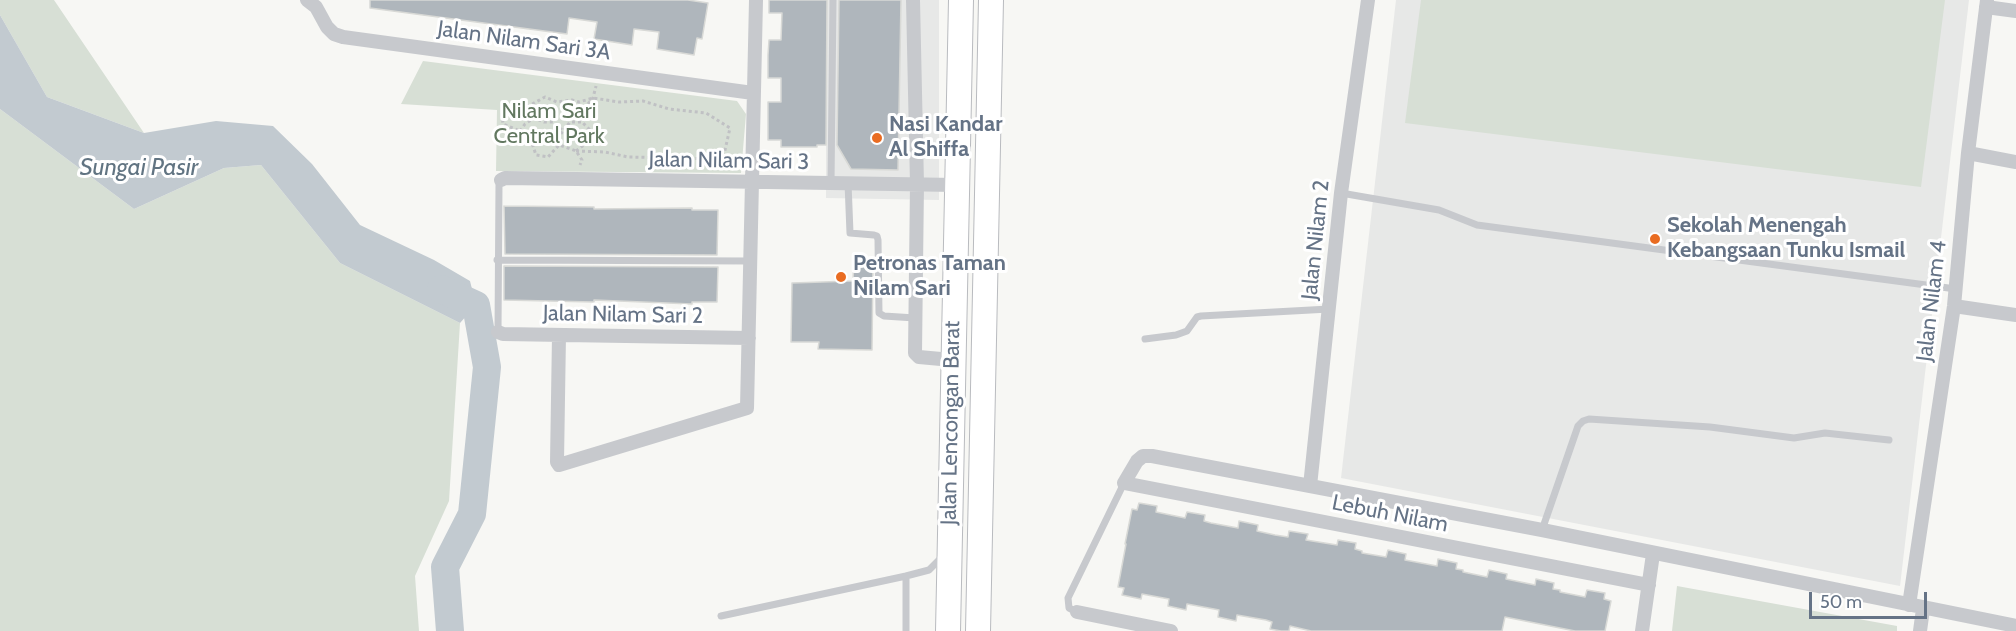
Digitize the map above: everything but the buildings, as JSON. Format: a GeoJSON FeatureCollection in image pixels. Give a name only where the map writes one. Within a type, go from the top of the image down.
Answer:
{"type":"FeatureCollection","features":[{"type":"Feature","properties":{"kind":"highway","name":"Jalan Lencongan Barat"},"geometry":{"type":"LineString","coordinates":[[948,631],[961,0]]}},
{"type":"Feature","properties":{"kind":"highway","name":"Jalan Lencongan Barat"},"geometry":{"type":"LineString","coordinates":[[978,631],[991,0]]}},
{"type":"Feature","properties":{"kind":"street","name":"Jalan Nilam Sari 3A"},"geometry":{"type":"LineString","coordinates":[[307,0],[316,7],[327,27],[334,34],[343,37],[753,93]]}},
{"type":"Feature","properties":{"kind":"street"},"geometry":{"type":"LineString","coordinates":[[559,335],[557,462],[561,466],[747,408],[756,0]]}},
{"type":"Feature","properties":{"kind":"street"},"geometry":{"type":"LineString","coordinates":[[913,0],[917,184],[915,353],[919,357],[952,360]]}},
{"type":"Feature","properties":{"kind":"street","name":"Jalan Nilam 2"},"geometry":{"type":"LineString","coordinates":[[1310,486],[1364,0]]}},
{"type":"Feature","properties":{"kind":"street"},"geometry":{"type":"LineString","coordinates":[[1987,4],[2016,11]]}},
{"type":"Feature","properties":{"kind":"street","name":"Jalan Nilam 4"},"geometry":{"type":"LineString","coordinates":[[1920,631],[1916,607],[1954,306],[1968,153],[1987,4]]}},
{"type":"Feature","properties":{"kind":"street"},"geometry":{"type":"LineString","coordinates":[[1968,153],[2016,162]]}},
{"type":"Feature","properties":{"kind":"street","name":"Jalan Nilam Sari 3"},"geometry":{"type":"LineString","coordinates":[[501,180],[505,178],[956,185]]}},
{"type":"Feature","properties":{"kind":"street"},"geometry":{"type":"LineString","coordinates":[[1954,306],[2016,315]]}},
{"type":"Feature","properties":{"kind":"street","name":"Jalan Nilam Sari 2"},"geometry":{"type":"LineString","coordinates":[[498,332],[502,334],[749,338]]}},
{"type":"Feature","properties":{"kind":"street"},"geometry":{"type":"LineString","coordinates":[[1124,483],[1137,461],[1143,456],[1152,456],[1542,530],[2016,626]]}},
{"type":"Feature","properties":{"kind":"street","name":"Lebuh Nilam"},"geometry":{"type":"LineString","coordinates":[[1124,483],[1649,585]]}},
{"type":"Feature","properties":{"kind":"street"},"geometry":{"type":"LineString","coordinates":[[1642,631],[1653,554]]}},
{"type":"Feature","properties":{"kind":"street"},"geometry":{"type":"LineString","coordinates":[[1077,612],[1171,631]]}},
{"type":"Feature","properties":{"kind":"lane"},"geometry":{"type":"LineString","coordinates":[[831,183],[832,0]]}},
{"type":"Feature","properties":{"kind":"lane"},"geometry":{"type":"LineString","coordinates":[[498,332],[497,260],[501,180]]}},
{"type":"Feature","properties":{"kind":"lane"},"geometry":{"type":"LineString","coordinates":[[848,183],[850,233],[877,236],[878,240],[879,313],[884,316],[915,318]]}},
{"type":"Feature","properties":{"kind":"lane"},"geometry":{"type":"LineString","coordinates":[[1341,193],[1439,210],[1477,225],[1956,289]]}},
{"type":"Feature","properties":{"kind":"lane"},"geometry":{"type":"LineString","coordinates":[[497,260],[750,261]]}},
{"type":"Feature","properties":{"kind":"lane"},"geometry":{"type":"LineString","coordinates":[[1145,339],[1176,335],[1186,331],[1197,317],[1201,316],[1329,309]]}},
{"type":"Feature","properties":{"kind":"lane"},"geometry":{"type":"LineString","coordinates":[[1542,530],[1578,426],[1582,421],[1589,419],[1710,427],[1794,438],[1825,433],[1889,440]]}},
{"type":"Feature","properties":{"kind":"lane"},"geometry":{"type":"LineString","coordinates":[[1077,612],[1069,608],[1068,598],[1124,483]]}},
{"type":"Feature","properties":{"kind":"lane"},"geometry":{"type":"LineString","coordinates":[[721,616],[929,570],[949,549]]}},
{"type":"Feature","properties":{"kind":"lane"},"geometry":{"type":"LineString","coordinates":[[906,576],[906,631]]}},
{"type":"Feature","properties":{"kind":"path"},"geometry":{"type":"LineString","coordinates":[[545,97],[557,102],[572,100],[579,102],[593,98],[619,102],[643,101],[669,109],[706,113],[730,128],[723,159],[628,157],[605,152],[576,151],[559,146],[548,156],[536,155],[532,143],[524,139],[520,131],[502,124],[502,114],[510,108],[523,109],[545,97]]}},
{"type":"Feature","properties":{"kind":"path"},"geometry":{"type":"LineString","coordinates":[[582,122],[587,105],[593,98]]}},
{"type":"Feature","properties":{"kind":"path"},"geometry":{"type":"LineString","coordinates":[[520,131],[534,118],[544,122],[553,122],[563,131]]}},
{"type":"Feature","properties":{"kind":"path"},"geometry":{"type":"LineString","coordinates":[[559,146],[558,138],[570,122],[582,122],[591,131],[592,139],[576,151]]}},
{"type":"Feature","properties":{"kind":"shaded area"},"geometry":{"type":"Polygon","coordinates":[[[826,0],[939,0],[939,200],[826,198],[826,0]]]}},
{"type":"Feature","properties":{"kind":"shaded area","name":"Sekolah Menengah Kebangsaan Tunku Ismail"},"geometry":{"type":"Polygon","coordinates":[[[1396,0],[1969,0],[1900,586],[1341,478],[1396,0]]]}},
{"type":"Feature","properties":{"kind":"green space"},"geometry":{"type":"Polygon","coordinates":[[[0,0],[54,0],[144,133],[47,97],[0,15],[0,0]]]}},
{"type":"Feature","properties":{"kind":"green space"},"geometry":{"type":"Polygon","coordinates":[[[1421,0],[1945,0],[1921,187],[1405,123],[1421,0]]]}},
{"type":"Feature","properties":{"kind":"green space","name":"Nilam Sari Central Park"},"geometry":{"type":"Polygon","coordinates":[[[423,61],[737,101],[746,114],[741,173],[496,171],[497,110],[401,104],[423,61]]]}},
{"type":"Feature","properties":{"kind":"green space"},"geometry":{"type":"Polygon","coordinates":[[[0,109],[134,209],[224,168],[261,165],[340,263],[460,323],[449,501],[415,576],[419,631],[0,631],[0,109]]]}},
{"type":"Feature","properties":{"kind":"green space"},"geometry":{"type":"Polygon","coordinates":[[[1677,586],[1897,626],[1897,631],[1672,631],[1677,586]]]}},
{"type":"Feature","properties":{"kind":"water","name":"Sungai Pasir"},"geometry":{"type":"Polygon","coordinates":[[[0,15],[47,97],[144,133],[216,121],[273,126],[312,164],[360,225],[434,260],[470,281],[476,305],[460,323],[340,263],[261,165],[224,168],[134,209],[0,109],[0,15]]]}},
{"type":"Feature","properties":{"kind":"waterway","name":"Sungai Pasir"},"geometry":{"type":"LineString","coordinates":[[441,289],[476,305],[487,367],[472,514],[445,567],[450,631]]}},
{"type":"Feature","properties":{"kind":"place","name":"Nasi Kandar Al Shiffa"},"geometry":{"type":"Point","coordinates":[877,138]}},
{"type":"Feature","properties":{"kind":"place","name":"Sekolah Menengah Kebangsaan Tunku Ismail"},"geometry":{"type":"Point","coordinates":[1655,239]}},
{"type":"Feature","properties":{"kind":"place","name":"Petronas Taman Nilam Sari"},"geometry":{"type":"Point","coordinates":[841,277]}}]}
